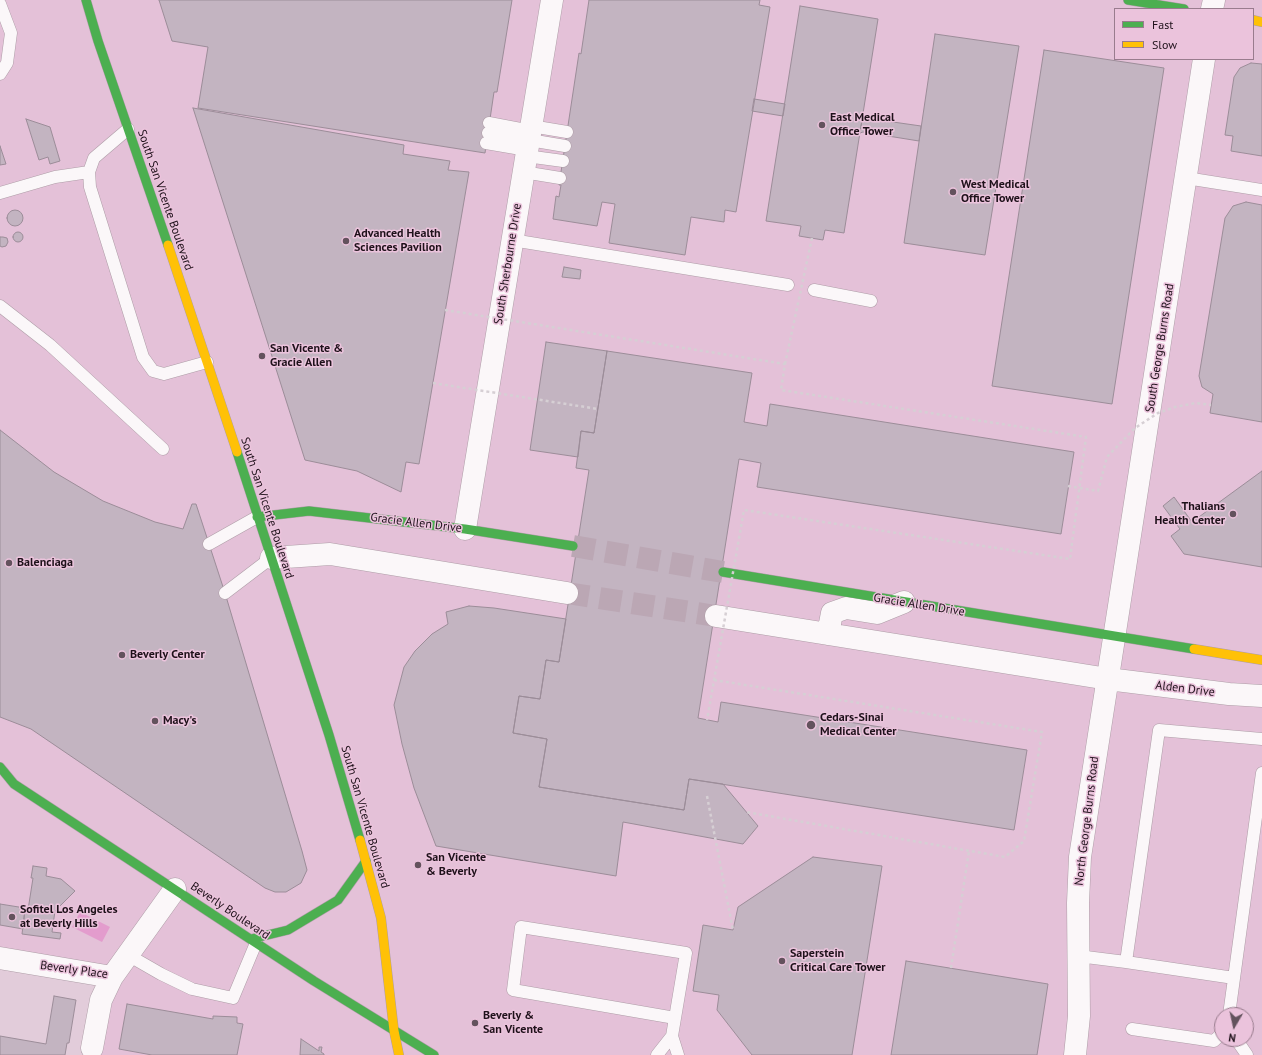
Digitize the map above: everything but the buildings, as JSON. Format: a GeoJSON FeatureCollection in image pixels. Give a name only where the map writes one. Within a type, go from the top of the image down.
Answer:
{"type":"FeatureCollection","features":[{"type":"Feature","properties":{"kind":"main road","name":"South San Vicente Boulevard"},"geometry":{"type":"LineString","coordinates":[[86,0],[98,41],[207,362],[329,735],[381,918],[394,1031],[399,1055]]}},
{"type":"Feature","properties":{"kind":"main road"},"geometry":{"type":"LineString","coordinates":[[1128,0],[1178,8]]}},
{"type":"Feature","properties":{"kind":"main road","name":"Gracie Allen Drive"},"geometry":{"type":"LineString","coordinates":[[257,517],[309,511],[465,529],[573,546]]}},
{"type":"Feature","properties":{"kind":"main road","name":"Gracie Allen Drive"},"geometry":{"type":"LineString","coordinates":[[723,572],[1114,637]]}},
{"type":"Feature","properties":{"kind":"main road"},"geometry":{"type":"LineString","coordinates":[[1114,637],[1262,660]]}},
{"type":"Feature","properties":{"kind":"main road","name":"Beverly Boulevard"},"geometry":{"type":"LineString","coordinates":[[0,767],[14,784],[314,982],[434,1055]]}},
{"type":"Feature","properties":{"kind":"main road","name":"Beverly Boulevard"},"geometry":{"type":"LineString","coordinates":[[0,783],[14,784]]}},
{"type":"Feature","properties":{"kind":"main road"},"geometry":{"type":"LineString","coordinates":[[254,941],[288,930],[338,900],[366,861]]}},
{"type":"Feature","properties":{"kind":"main road"},"geometry":{"type":"LineString","coordinates":[[388,1043],[394,1031]]}},
{"type":"Feature","properties":{"kind":"street","name":"South Sherbourne Drive"},"geometry":{"type":"LineString","coordinates":[[465,529],[552,0]]}},
{"type":"Feature","properties":{"kind":"street","name":"South George Burns Road"},"geometry":{"type":"LineString","coordinates":[[1114,637],[1204,60]]}},
{"type":"Feature","properties":{"kind":"street"},"geometry":{"type":"LineString","coordinates":[[271,558],[330,554],[567,592]]}},
{"type":"Feature","properties":{"kind":"street"},"geometry":{"type":"LineString","coordinates":[[828,634],[832,613],[846,608],[878,613],[904,602]]}},
{"type":"Feature","properties":{"kind":"street"},"geometry":{"type":"LineString","coordinates":[[716,616],[1108,678]]}},
{"type":"Feature","properties":{"kind":"street","name":"North George Burns Road"},"geometry":{"type":"LineString","coordinates":[[1075,1055],[1079,1016],[1078,903],[1080,857],[1114,637]]}},
{"type":"Feature","properties":{"kind":"street","name":"Alden Drive"},"geometry":{"type":"LineString","coordinates":[[1108,678],[1230,694],[1262,696]]}},
{"type":"Feature","properties":{"kind":"street","name":"Beverly Place"},"geometry":{"type":"LineString","coordinates":[[0,958],[112,977],[175,889]]}},
{"type":"Feature","properties":{"kind":"street"},"geometry":{"type":"LineString","coordinates":[[92,1048],[101,1000],[112,977]]}},
{"type":"Feature","properties":{"kind":"lane"},"geometry":{"type":"LineString","coordinates":[[0,4],[11,33],[7,63],[0,74]]}},
{"type":"Feature","properties":{"kind":"lane"},"geometry":{"type":"LineString","coordinates":[[128,129],[94,158],[89,172],[90,187],[143,357],[153,371],[164,374],[207,362]]}},
{"type":"Feature","properties":{"kind":"lane"},"geometry":{"type":"LineString","coordinates":[[528,146],[567,132]]}},
{"type":"Feature","properties":{"kind":"lane"},"geometry":{"type":"LineString","coordinates":[[562,161],[528,146],[488,133],[528,146],[565,146]]}},
{"type":"Feature","properties":{"kind":"lane"},"geometry":{"type":"LineString","coordinates":[[528,146],[560,178]]}},
{"type":"Feature","properties":{"kind":"lane"},"geometry":{"type":"LineString","coordinates":[[0,192],[55,177],[89,172]]}},
{"type":"Feature","properties":{"kind":"lane"},"geometry":{"type":"LineString","coordinates":[[1186,178],[1262,190]]}},
{"type":"Feature","properties":{"kind":"lane"},"geometry":{"type":"LineString","coordinates":[[512,240],[788,284]]}},
{"type":"Feature","properties":{"kind":"lane"},"geometry":{"type":"LineString","coordinates":[[814,290],[871,301]]}},
{"type":"Feature","properties":{"kind":"lane"},"geometry":{"type":"LineString","coordinates":[[0,306],[50,345],[164,449]]}},
{"type":"Feature","properties":{"kind":"lane"},"geometry":{"type":"LineString","coordinates":[[209,544],[257,517]]}},
{"type":"Feature","properties":{"kind":"lane"},"geometry":{"type":"LineString","coordinates":[[225,593],[271,558]]}},
{"type":"Feature","properties":{"kind":"lane"},"geometry":{"type":"LineString","coordinates":[[1126,962],[1159,730],[1262,740]]}},
{"type":"Feature","properties":{"kind":"lane"},"geometry":{"type":"LineString","coordinates":[[1230,1007],[1262,773]]}},
{"type":"Feature","properties":{"kind":"lane"},"geometry":{"type":"LineString","coordinates":[[675,1018],[513,990],[521,927],[686,953],[672,1036],[678,1055]]}},
{"type":"Feature","properties":{"kind":"lane"},"geometry":{"type":"LineString","coordinates":[[128,955],[160,974],[192,989],[233,998],[254,941]]}},
{"type":"Feature","properties":{"kind":"lane"},"geometry":{"type":"LineString","coordinates":[[1078,956],[1234,978]]}},
{"type":"Feature","properties":{"kind":"lane"},"geometry":{"type":"LineString","coordinates":[[1132,1029],[1214,1041]]}},
{"type":"Feature","properties":{"kind":"lane"},"geometry":{"type":"LineString","coordinates":[[657,1055],[672,1036]]}},
{"type":"Feature","properties":{"kind":"path"},"geometry":{"type":"LineString","coordinates":[[707,720],[744,510],[1070,559],[1086,437],[781,390],[812,238]]}},
{"type":"Feature","properties":{"kind":"path"},"geometry":{"type":"LineString","coordinates":[[445,310],[786,364]]}},
{"type":"Feature","properties":{"kind":"path"},"geometry":{"type":"LineString","coordinates":[[433,383],[598,409]]}},
{"type":"Feature","properties":{"kind":"path"},"geometry":{"type":"LineString","coordinates":[[1068,486],[1098,491],[1107,457],[1135,428],[1158,414],[1175,407],[1196,403],[1211,405]]}},
{"type":"Feature","properties":{"kind":"path"},"geometry":{"type":"LineString","coordinates":[[714,680],[1042,732],[1024,841],[1005,857],[746,812]]}},
{"type":"Feature","properties":{"kind":"path"},"geometry":{"type":"LineString","coordinates":[[707,796],[733,930]]}},
{"type":"Feature","properties":{"kind":"path"},"geometry":{"type":"LineString","coordinates":[[950,968],[969,851]]}},
{"type":"Feature","properties":{"kind":"shaded area","name":"Cedars-Sinai Medical Center"},"geometry":{"type":"Polygon","coordinates":[[[0,0],[1262,0],[1262,1055],[90,1055],[101,969],[0,957],[0,0]]]}},
{"type":"Feature","properties":{"kind":"shaded area"},"geometry":{"type":"Polygon","coordinates":[[[80,912],[110,927],[102,942],[72,927],[80,912]]]}},
{"type":"Feature","properties":{"kind":"tunnel"},"geometry":{"type":"LineString","coordinates":[[573,546],[723,572]]}},
{"type":"Feature","properties":{"kind":"tunnel"},"geometry":{"type":"LineString","coordinates":[[567,593],[716,616]]}},
{"type":"Feature","properties":{"kind":"traffic: fast"},"geometry":{"type":"LineString","coordinates":[[86,0],[98,41],[168,245]]}},
{"type":"Feature","properties":{"kind":"traffic: fast"},"geometry":{"type":"LineString","coordinates":[[1128,0],[1178,8]]}},
{"type":"Feature","properties":{"kind":"traffic: fast"},"geometry":{"type":"LineString","coordinates":[[237,452],[329,735],[360,840]]}},
{"type":"Feature","properties":{"kind":"traffic: fast"},"geometry":{"type":"LineString","coordinates":[[257,517],[309,511],[465,529],[573,546]]}},
{"type":"Feature","properties":{"kind":"traffic: fast"},"geometry":{"type":"LineString","coordinates":[[723,572],[1194,649]]}},
{"type":"Feature","properties":{"kind":"traffic: fast"},"geometry":{"type":"LineString","coordinates":[[0,767],[14,784],[314,981],[434,1055]]}},
{"type":"Feature","properties":{"kind":"traffic: fast"},"geometry":{"type":"LineString","coordinates":[[251,939],[288,930],[338,900],[366,861]]}},
{"type":"Feature","properties":{"kind":"traffic: slow"},"geometry":{"type":"LineString","coordinates":[[1254,20],[1262,22]]}},
{"type":"Feature","properties":{"kind":"traffic: slow"},"geometry":{"type":"LineString","coordinates":[[168,245],[237,452]]}},
{"type":"Feature","properties":{"kind":"traffic: slow"},"geometry":{"type":"LineString","coordinates":[[1194,649],[1262,660]]}},
{"type":"Feature","properties":{"kind":"traffic: slow"},"geometry":{"type":"LineString","coordinates":[[360,840],[381,918],[394,1031],[399,1055]]}},
{"type":"Feature","properties":{"kind":"place","name":"East Medical Office Tower"},"geometry":{"type":"Point","coordinates":[822,125]}},
{"type":"Feature","properties":{"kind":"place","name":"West Medical Office Tower"},"geometry":{"type":"Point","coordinates":[953,192]}},
{"type":"Feature","properties":{"kind":"place","name":"Advanced Health Sciences Pavilion"},"geometry":{"type":"Point","coordinates":[346,241]}},
{"type":"Feature","properties":{"kind":"place","name":"San Vicente & Gracie Allen"},"geometry":{"type":"Point","coordinates":[262,356]}},
{"type":"Feature","properties":{"kind":"place","name":"Thalians Health Center"},"geometry":{"type":"Point","coordinates":[1233,514]}},
{"type":"Feature","properties":{"kind":"place","name":"Balenciaga"},"geometry":{"type":"Point","coordinates":[9,563]}},
{"type":"Feature","properties":{"kind":"place","name":"Beverly Center"},"geometry":{"type":"Point","coordinates":[122,655]}},
{"type":"Feature","properties":{"kind":"place","name":"Macy's"},"geometry":{"type":"Point","coordinates":[155,721]}},
{"type":"Feature","properties":{"kind":"place","name":"Cedars-Sinai Medical Center"},"geometry":{"type":"Point","coordinates":[811,725]}},
{"type":"Feature","properties":{"kind":"place","name":"San Vicente & Beverly"},"geometry":{"type":"Point","coordinates":[418,865]}},
{"type":"Feature","properties":{"kind":"place","name":"Sofitel Los Angeles at Beverly Hills"},"geometry":{"type":"Point","coordinates":[12,917]}},
{"type":"Feature","properties":{"kind":"place","name":"Saperstein Critical Care Tower"},"geometry":{"type":"Point","coordinates":[782,961]}},
{"type":"Feature","properties":{"kind":"place","name":"Beverly & San Vicente"},"geometry":{"type":"Point","coordinates":[475,1023]}}]}
